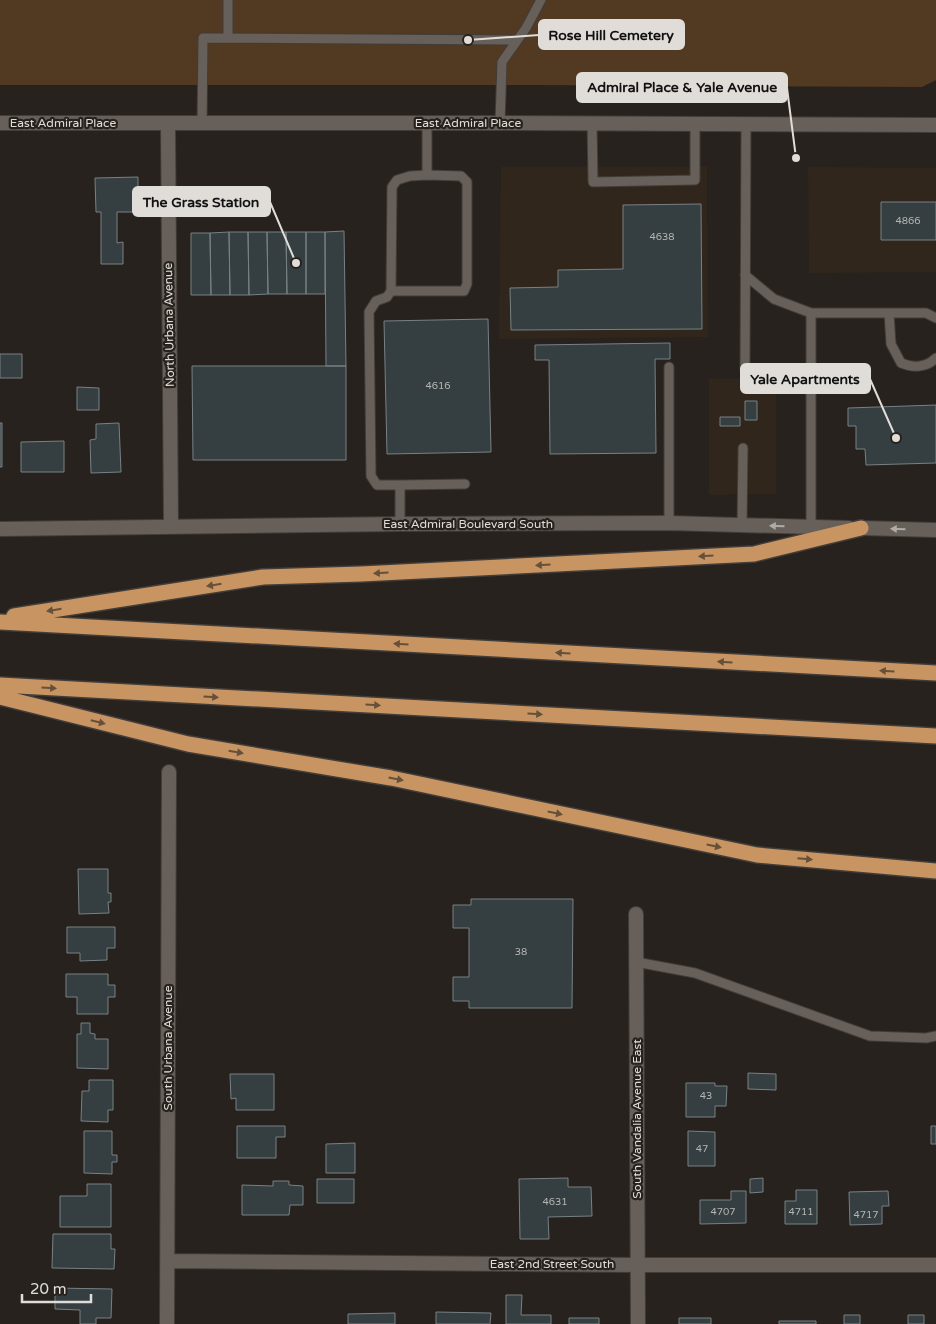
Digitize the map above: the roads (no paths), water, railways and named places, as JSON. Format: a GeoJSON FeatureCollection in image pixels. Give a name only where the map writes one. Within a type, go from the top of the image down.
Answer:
{"type":"FeatureCollection","features":[{"type":"Feature","properties":{"kind":"highway"},"geometry":{"type":"LineString","coordinates":[[0,620],[262,577],[381,573],[754,554],[861,528]]}},
{"type":"Feature","properties":{"kind":"highway"},"geometry":{"type":"LineString","coordinates":[[0,620],[936,673]]}},
{"type":"Feature","properties":{"kind":"highway"},"geometry":{"type":"LineString","coordinates":[[0,685],[936,736]]}},
{"type":"Feature","properties":{"kind":"highway"},"geometry":{"type":"LineString","coordinates":[[0,698],[188,744],[391,778],[756,855],[936,871]]}},
{"type":"Feature","properties":{"kind":"street","name":"East Admiral Place"},"geometry":{"type":"LineString","coordinates":[[0,123],[936,125]]}},
{"type":"Feature","properties":{"kind":"street","name":"North Urbana Avenue"},"geometry":{"type":"LineString","coordinates":[[168,123],[171,528]]}},
{"type":"Feature","properties":{"kind":"street","name":"East Admiral Boulevard South"},"geometry":{"type":"LineString","coordinates":[[0,529],[669,523],[936,530]]}},
{"type":"Feature","properties":{"kind":"street","name":"South Urbana Avenue"},"geometry":{"type":"LineString","coordinates":[[167,1324],[169,772]]}},
{"type":"Feature","properties":{"kind":"street","name":"South Vandalia Avenue East"},"geometry":{"type":"LineString","coordinates":[[636,914],[638,1324]]}},
{"type":"Feature","properties":{"kind":"street","name":"East 2nd Street South"},"geometry":{"type":"LineString","coordinates":[[168,1261],[638,1265],[936,1265]]}},
{"type":"Feature","properties":{"kind":"lane"},"geometry":{"type":"LineString","coordinates":[[228,0],[228,38]]}},
{"type":"Feature","properties":{"kind":"lane"},"geometry":{"type":"LineString","coordinates":[[500,123],[502,62],[526,28],[541,0]]}},
{"type":"Feature","properties":{"kind":"lane"},"geometry":{"type":"LineString","coordinates":[[202,123],[203,38],[517,40]]}},
{"type":"Feature","properties":{"kind":"lane"},"geometry":{"type":"LineString","coordinates":[[427,123],[427,175]]}},
{"type":"Feature","properties":{"kind":"lane"},"geometry":{"type":"LineString","coordinates":[[592,123],[593,182],[695,180],[695,124]]}},
{"type":"Feature","properties":{"kind":"lane"},"geometry":{"type":"LineString","coordinates":[[745,369],[746,124]]}},
{"type":"Feature","properties":{"kind":"lane"},"geometry":{"type":"LineString","coordinates":[[391,291],[464,291],[467,284],[467,182],[461,176],[410,176],[397,180],[392,187],[391,291],[387,297],[376,301],[369,312],[371,476],[377,485],[465,484]]}},
{"type":"Feature","properties":{"kind":"lane"},"geometry":{"type":"LineString","coordinates":[[745,275],[774,299],[811,313],[926,313],[936,318]]}},
{"type":"Feature","properties":{"kind":"lane"},"geometry":{"type":"LineString","coordinates":[[811,313],[811,527]]}},
{"type":"Feature","properties":{"kind":"lane"},"geometry":{"type":"LineString","coordinates":[[889,313],[891,344],[901,363],[911,367],[922,366],[936,358]]}},
{"type":"Feature","properties":{"kind":"lane"},"geometry":{"type":"LineString","coordinates":[[669,367],[669,523]]}},
{"type":"Feature","properties":{"kind":"lane"},"geometry":{"type":"LineString","coordinates":[[742,525],[743,448]]}},
{"type":"Feature","properties":{"kind":"lane"},"geometry":{"type":"LineString","coordinates":[[400,485],[400,524]]}},
{"type":"Feature","properties":{"kind":"lane"},"geometry":{"type":"LineString","coordinates":[[636,962],[695,974],[870,1036],[926,1038],[936,1036]]}},
{"type":"Feature","properties":{"kind":"place","name":"Rose Hill Cemetery"},"geometry":{"type":"Point","coordinates":[468,40]}},
{"type":"Feature","properties":{"kind":"place","name":"Admiral Place & Yale Avenue"},"geometry":{"type":"Point","coordinates":[796,158]}},
{"type":"Feature","properties":{"kind":"place","name":"The Grass Station"},"geometry":{"type":"Point","coordinates":[296,263]}},
{"type":"Feature","properties":{"kind":"place","name":"Yale Apartments"},"geometry":{"type":"Point","coordinates":[896,438]}}]}
